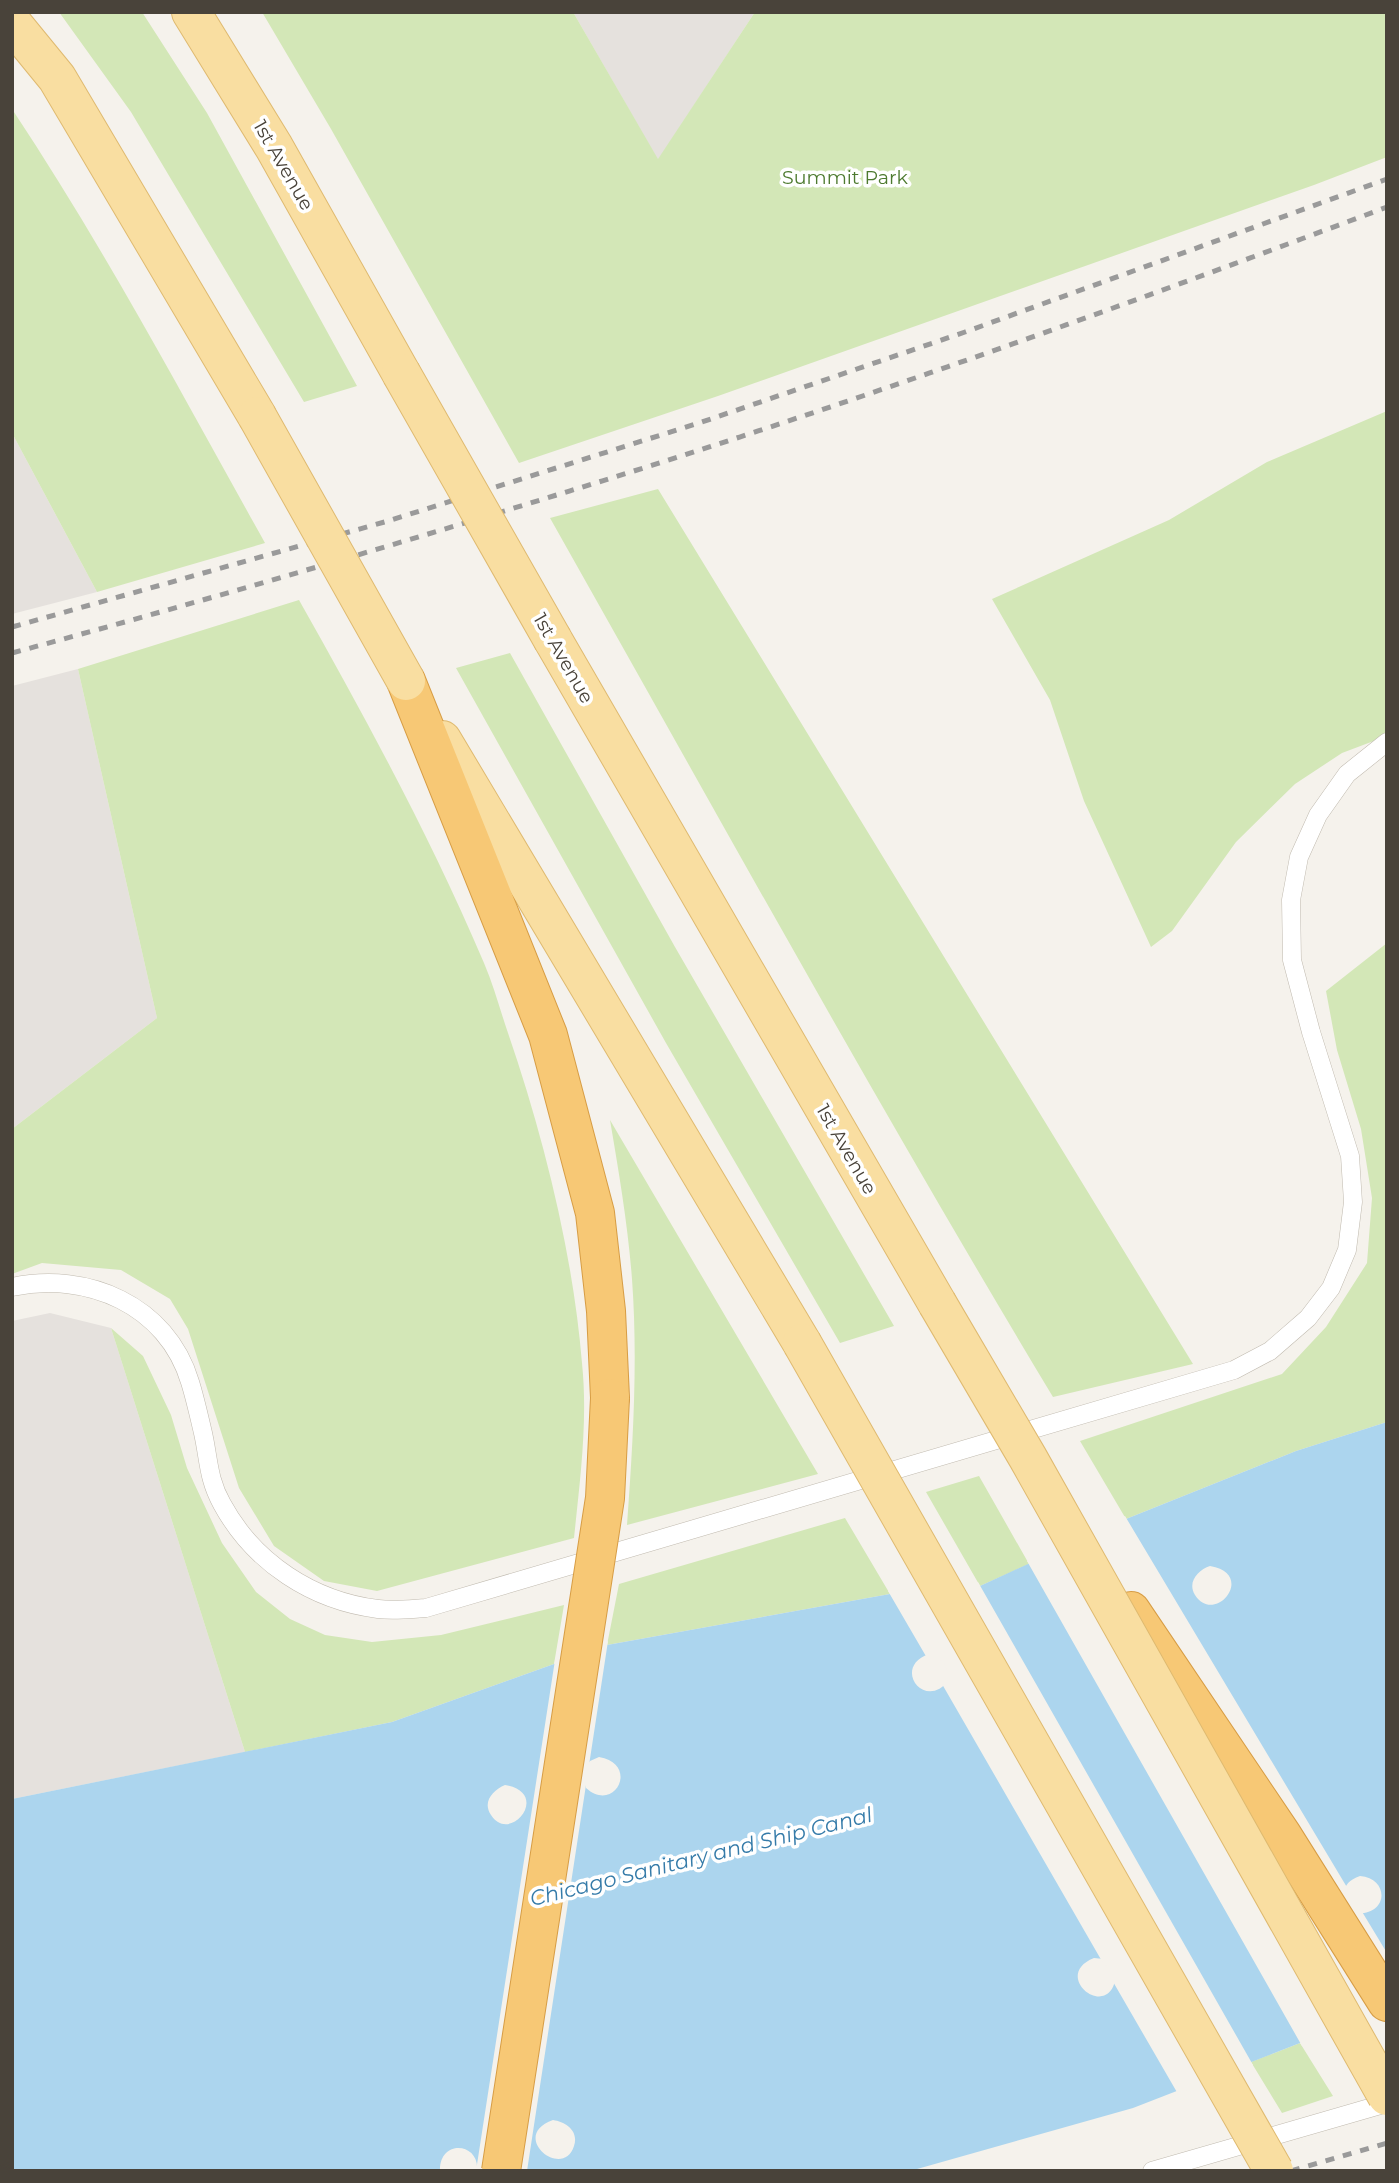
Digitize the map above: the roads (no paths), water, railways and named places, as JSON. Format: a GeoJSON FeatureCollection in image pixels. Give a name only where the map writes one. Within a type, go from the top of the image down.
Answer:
{"type":"FeatureCollection","features":[{"type":"Feature","properties":{"kind":"highway"},"geometry":{"type":"LineString","coordinates":[[406,681],[548,1035],[595,1213],[606,1311],[610,1398],[605,1498],[501,2171]]}},
{"type":"Feature","properties":{"kind":"highway"},"geometry":{"type":"LineString","coordinates":[[1028,1458],[1283,1835],[1387,2002]]}},
{"type":"Feature","properties":{"kind":"main road","name":"1st Avenue"},"geometry":{"type":"LineString","coordinates":[[191,12],[274,146],[553,640],[1028,1458],[1387,2096]]}},
{"type":"Feature","properties":{"kind":"main road"},"geometry":{"type":"LineString","coordinates":[[12,23],[57,78],[257,416],[406,681],[802,1343],[1274,2171]]}},
{"type":"Feature","properties":{"kind":"lane"},"geometry":{"type":"LineString","coordinates":[[12,1287],[29,1283],[63,1282],[97,1289],[128,1303],[154,1321],[177,1350],[189,1380],[203,1435],[209,1474],[222,1504],[245,1540],[277,1570],[317,1593],[350,1604],[381,1610],[426,1608],[1234,1370],[1270,1351],[1308,1318],[1331,1288],[1347,1250],[1353,1202],[1350,1156],[1311,1032],[1292,960],[1291,900],[1299,858],[1318,815],[1347,774],[1387,742]]}},
{"type":"Feature","properties":{"kind":"lane"},"geometry":{"type":"LineString","coordinates":[[1152,2171],[1387,2103]]}},
{"type":"Feature","properties":{"kind":"water","name":"Chicago Sanitary and Ship Canal"},"geometry":{"type":"Polygon","coordinates":[[[1387,1422],[1387,2014],[1300,2043],[1133,2108],[910,2171],[477,2171],[472,2154],[459,2148],[446,2153],[441,2161],[440,2171],[12,2171],[12,1799],[392,1722],[607,1645],[890,1594],[980,1586],[1126,1519],[1296,1451],[1387,1422]],[[1210,1566],[1195,1577],[1192,1586],[1195,1595],[1203,1603],[1212,1605],[1221,1602],[1228,1595],[1230,1578],[1224,1571],[1210,1566]],[[929,1654],[918,1660],[912,1676],[922,1689],[940,1689],[949,1680],[946,1660],[929,1654]],[[599,1757],[590,1761],[584,1769],[586,1788],[597,1794],[606,1795],[619,1785],[621,1777],[618,1768],[611,1761],[599,1757]],[[505,1785],[496,1790],[488,1801],[491,1815],[499,1823],[516,1821],[526,1806],[525,1797],[519,1790],[505,1785]],[[1360,1876],[1346,1885],[1343,1896],[1354,1913],[1365,1913],[1374,1909],[1381,1897],[1377,1884],[1360,1876]],[[1094,1958],[1082,1966],[1078,1975],[1086,1992],[1104,1996],[1112,1989],[1116,1975],[1104,1959],[1094,1958]],[[553,2120],[541,2127],[536,2136],[542,2152],[560,2159],[568,2156],[575,2141],[570,2128],[553,2120]]]}},
{"type":"Feature","properties":{"kind":"railway"},"geometry":{"type":"LineString","coordinates":[[12,627],[388,521],[699,423],[965,332],[1387,179]]}},
{"type":"Feature","properties":{"kind":"railway"},"geometry":{"type":"LineString","coordinates":[[12,653],[495,514],[771,427],[1183,283],[1387,207]]}},
{"type":"Feature","properties":{"kind":"railway"},"geometry":{"type":"LineString","coordinates":[[1291,2171],[1387,2143]]}},
{"type":"Feature","properties":{"kind":"park label","name":"Summit Park"},"geometry":{"type":"Point","coordinates":[845,177]}}]}
